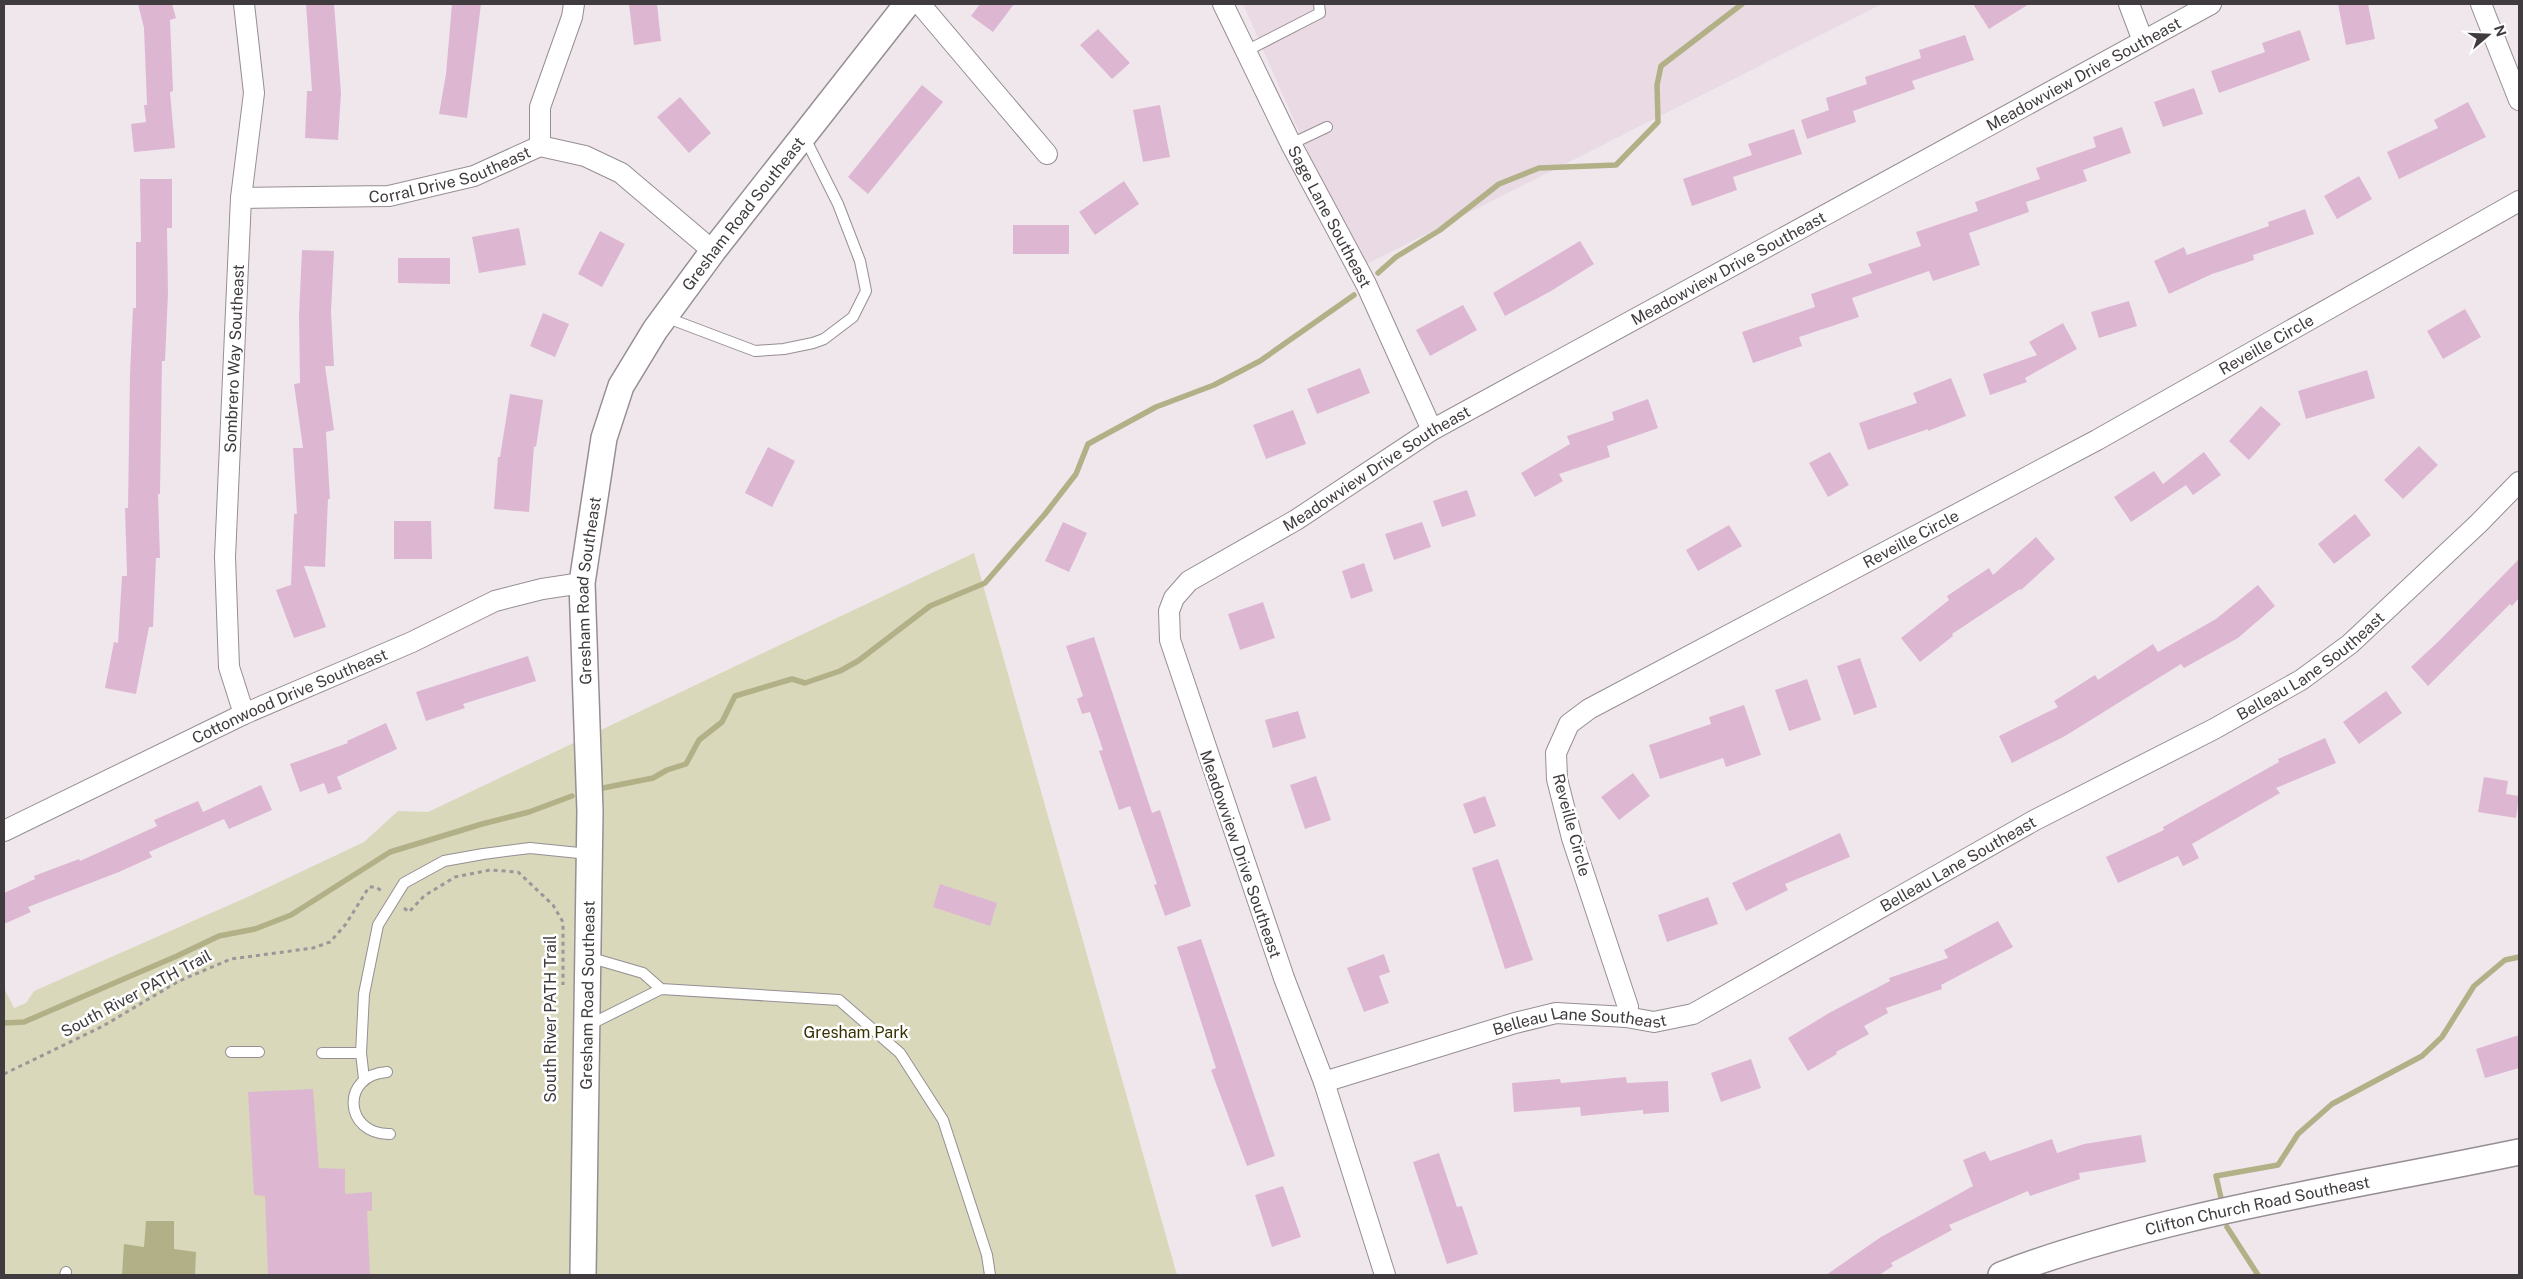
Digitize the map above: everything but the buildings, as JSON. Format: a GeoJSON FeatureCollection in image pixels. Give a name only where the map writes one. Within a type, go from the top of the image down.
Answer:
{"type":"FeatureCollection","features":[{"type":"Feature","properties":{"kind":"street","name":"Sombrero Way Southeast"},"geometry":{"type":"LineString","coordinates":[[244,4],[254,93],[241,198],[225,557],[229,667],[244,714]]}},
{"type":"Feature","properties":{"kind":"street"},"geometry":{"type":"LineString","coordinates":[[540,146],[540,106],[572,17],[574,4]]}},
{"type":"Feature","properties":{"kind":"street","name":"Gresham Road Southeast"},"geometry":{"type":"LineString","coordinates":[[583,1275],[590,811],[582,583],[604,438],[621,386],[665,317],[713,251],[906,4]]}},
{"type":"Feature","properties":{"kind":"street"},"geometry":{"type":"LineString","coordinates":[[920,4],[1047,154]]}},
{"type":"Feature","properties":{"kind":"street","name":"Sage Lane Southeast"},"geometry":{"type":"LineString","coordinates":[[1223,4],[1291,144],[1366,284],[1432,430]]}},
{"type":"Feature","properties":{"kind":"street"},"geometry":{"type":"LineString","coordinates":[[2129,4],[2143,41]]}},
{"type":"Feature","properties":{"kind":"street","name":"Meadowview Drive Southeast"},"geometry":{"type":"LineString","coordinates":[[1385,1275],[1324,1082],[1284,978],[1170,640],[1169,611],[1174,598],[1189,581],[1296,520],[1432,430],[2211,4]]}},
{"type":"Feature","properties":{"kind":"street"},"geometry":{"type":"LineString","coordinates":[[2481,4],[2519,100]]}},
{"type":"Feature","properties":{"kind":"street","name":"Corral Drive Southeast"},"geometry":{"type":"LineString","coordinates":[[241,198],[389,196],[474,176],[540,146],[585,156],[620,173],[713,251]]}},
{"type":"Feature","properties":{"kind":"street","name":"Reveille Circle"},"geometry":{"type":"LineString","coordinates":[[1626,1017],[1628,1007],[1572,838],[1557,779],[1556,753],[1569,724],[1589,709],[2098,440],[2519,201]]}},
{"type":"Feature","properties":{"kind":"street","name":"Belleau Lane Southeast"},"geometry":{"type":"LineString","coordinates":[[1324,1082],[1496,1029],[1556,1013],[1626,1017],[1654,1022],[1693,1014],[2035,820],[2214,729],[2301,680],[2350,644],[2478,524],[2519,482]]}},
{"type":"Feature","properties":{"kind":"street","name":"Cottonwood Drive Southeast"},"geometry":{"type":"LineString","coordinates":[[4,831],[244,714],[412,642],[495,601],[582,583]]}},
{"type":"Feature","properties":{"kind":"street","name":"Clifton Church Road Southeast"},"geometry":{"type":"LineString","coordinates":[[2001,1275],[2030,1264],[2150,1228],[2277,1200],[2519,1152]]}},
{"type":"Feature","properties":{"kind":"lane"},"geometry":{"type":"LineString","coordinates":[[1246,51],[1320,13],[1319,4]]}},
{"type":"Feature","properties":{"kind":"lane"},"geometry":{"type":"LineString","coordinates":[[1291,144],[1327,128]]}},
{"type":"Feature","properties":{"kind":"lane"},"geometry":{"type":"LineString","coordinates":[[665,317],[755,352],[813,343],[824,339],[853,317],[866,292],[860,261],[838,204],[804,135]]}},
{"type":"Feature","properties":{"kind":"lane"},"geometry":{"type":"LineString","coordinates":[[364,1079],[361,1053],[364,994],[378,925],[404,883],[444,861],[484,854],[530,848],[589,854]]}},
{"type":"Feature","properties":{"kind":"lane"},"geometry":{"type":"LineString","coordinates":[[587,956],[643,973],[661,989]]}},
{"type":"Feature","properties":{"kind":"lane"},"geometry":{"type":"LineString","coordinates":[[586,1026],[661,989],[839,1000],[900,1053],[943,1120],[987,1255],[990,1275]]}},
{"type":"Feature","properties":{"kind":"lane"},"geometry":{"type":"LineString","coordinates":[[231,1052],[259,1052]]}},
{"type":"Feature","properties":{"kind":"lane"},"geometry":{"type":"LineString","coordinates":[[322,1053],[361,1053]]}},
{"type":"Feature","properties":{"kind":"lane"},"geometry":{"type":"LineString","coordinates":[[387,1072],[371,1074],[364,1079],[355,1092],[354,1108],[356,1116],[361,1123],[374,1132],[390,1134]]}},
{"type":"Feature","properties":{"kind":"path","name":"South River PATH Trail"},"geometry":{"type":"LineString","coordinates":[[409,912],[424,896],[455,877],[490,870],[518,872],[553,905],[563,922],[563,992]]}},
{"type":"Feature","properties":{"kind":"path","name":"South River PATH Trail"},"geometry":{"type":"LineString","coordinates":[[4,1074],[103,1026],[179,981],[231,959],[313,948],[330,942],[346,924],[369,888],[376,887]]}},
{"type":"Feature","properties":{"kind":"shaded area"},"geometry":{"type":"Polygon","coordinates":[[[1243,4],[1882,4],[1359,268],[1243,4]]]}},
{"type":"Feature","properties":{"kind":"shaded area"},"geometry":{"type":"Polygon","coordinates":[[[146,1221],[174,1221],[174,1249],[196,1252],[195,1275],[122,1275],[124,1244],[144,1247],[146,1221]]]}},
{"type":"Feature","properties":{"kind":"green space","name":"Gresham Park"},"geometry":{"type":"Polygon","coordinates":[[[974,553],[1177,1275],[4,1275],[4,988],[14,1008],[26,1003],[34,991],[252,895],[364,842],[398,811],[428,812],[974,553]]]}},
{"type":"Feature","properties":{"kind":"waterway"},"geometry":{"type":"LineString","coordinates":[[1378,273],[1396,257],[1440,230],[1499,184],[1539,168],[1616,165],[1658,122],[1657,85],[1661,66],[1742,4]]}},
{"type":"Feature","properties":{"kind":"waterway"},"geometry":{"type":"LineString","coordinates":[[603,788],[653,778],[667,770],[686,764],[699,740],[722,722],[735,696],[792,679],[805,683],[840,671],[858,661],[930,606],[985,583],[1045,514],[1076,474],[1088,444],[1156,407],[1214,385],[1260,361],[1354,295]]}},
{"type":"Feature","properties":{"kind":"waterway"},"geometry":{"type":"LineString","coordinates":[[4,1023],[24,1022],[219,936],[255,929],[291,915],[390,852],[529,812],[572,796]]}},
{"type":"Feature","properties":{"kind":"waterway"},"geometry":{"type":"LineString","coordinates":[[2221,1198],[2216,1176],[2278,1165],[2298,1134],[2332,1104],[2422,1056],[2442,1037],[2474,986],[2505,960],[2519,957]]}},
{"type":"Feature","properties":{"kind":"waterway"},"geometry":{"type":"LineString","coordinates":[[2227,1227],[2258,1275]]}}]}
